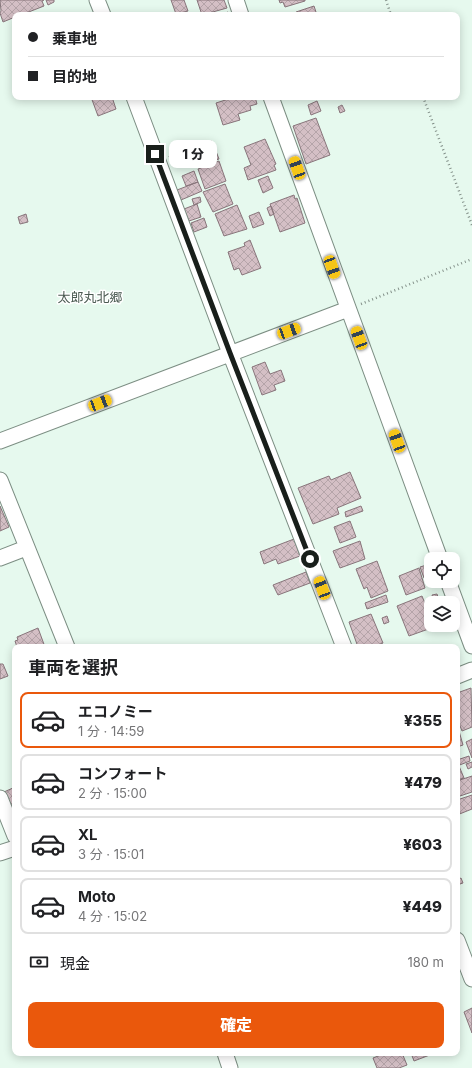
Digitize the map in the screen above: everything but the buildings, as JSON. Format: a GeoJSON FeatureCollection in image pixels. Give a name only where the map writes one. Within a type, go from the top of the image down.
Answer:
{"type":"FeatureCollection","features":[{"type":"Feature","properties":{"kind":"street"},"geometry":{"type":"LineString","coordinates":[[97,0],[102,12]]}},
{"type":"Feature","properties":{"kind":"street"},"geometry":{"type":"LineString","coordinates":[[236,0],[240,12]]}},
{"type":"Feature","properties":{"kind":"street"},"geometry":{"type":"LineString","coordinates":[[135,100],[230,353],[343,644]]}},
{"type":"Feature","properties":{"kind":"street"},"geometry":{"type":"LineString","coordinates":[[272,100],[437,552]]}},
{"type":"Feature","properties":{"kind":"street"},"geometry":{"type":"LineString","coordinates":[[0,441],[348,309]]}},
{"type":"Feature","properties":{"kind":"street"},"geometry":{"type":"LineString","coordinates":[[0,480],[66,644]]}},
{"type":"Feature","properties":{"kind":"street"},"geometry":{"type":"LineString","coordinates":[[0,558],[26,548]]}},
{"type":"Feature","properties":{"kind":"street"},"geometry":{"type":"LineString","coordinates":[[451,588],[472,646]]}},
{"type":"Feature","properties":{"kind":"street"},"geometry":{"type":"LineString","coordinates":[[460,675],[472,670]]}},
{"type":"Feature","properties":{"kind":"street"},"geometry":{"type":"LineString","coordinates":[[0,798],[12,828]]}},
{"type":"Feature","properties":{"kind":"street"},"geometry":{"type":"LineString","coordinates":[[0,853],[12,849]]}},
{"type":"Feature","properties":{"kind":"street"},"geometry":{"type":"LineString","coordinates":[[460,948],[472,979]]}},
{"type":"Feature","properties":{"kind":"street"},"geometry":{"type":"LineString","coordinates":[[226,1056],[230,1068]]}},
{"type":"Feature","properties":{"kind":"path"},"geometry":{"type":"LineString","coordinates":[[386,0],[390,12]]}},
{"type":"Feature","properties":{"kind":"path"},"geometry":{"type":"LineString","coordinates":[[424,100],[472,225]]}},
{"type":"Feature","properties":{"kind":"path"},"geometry":{"type":"LineString","coordinates":[[348,309],[472,259]]}},
{"type":"Feature","properties":{"kind":"district","name":"太郎丸北郷"},"geometry":{"type":"Point","coordinates":[90,297]}},
{"type":"Feature","properties":{"kind":"route"},"geometry":{"type":"LineString","coordinates":[[155,154],[310,559]]}}]}
